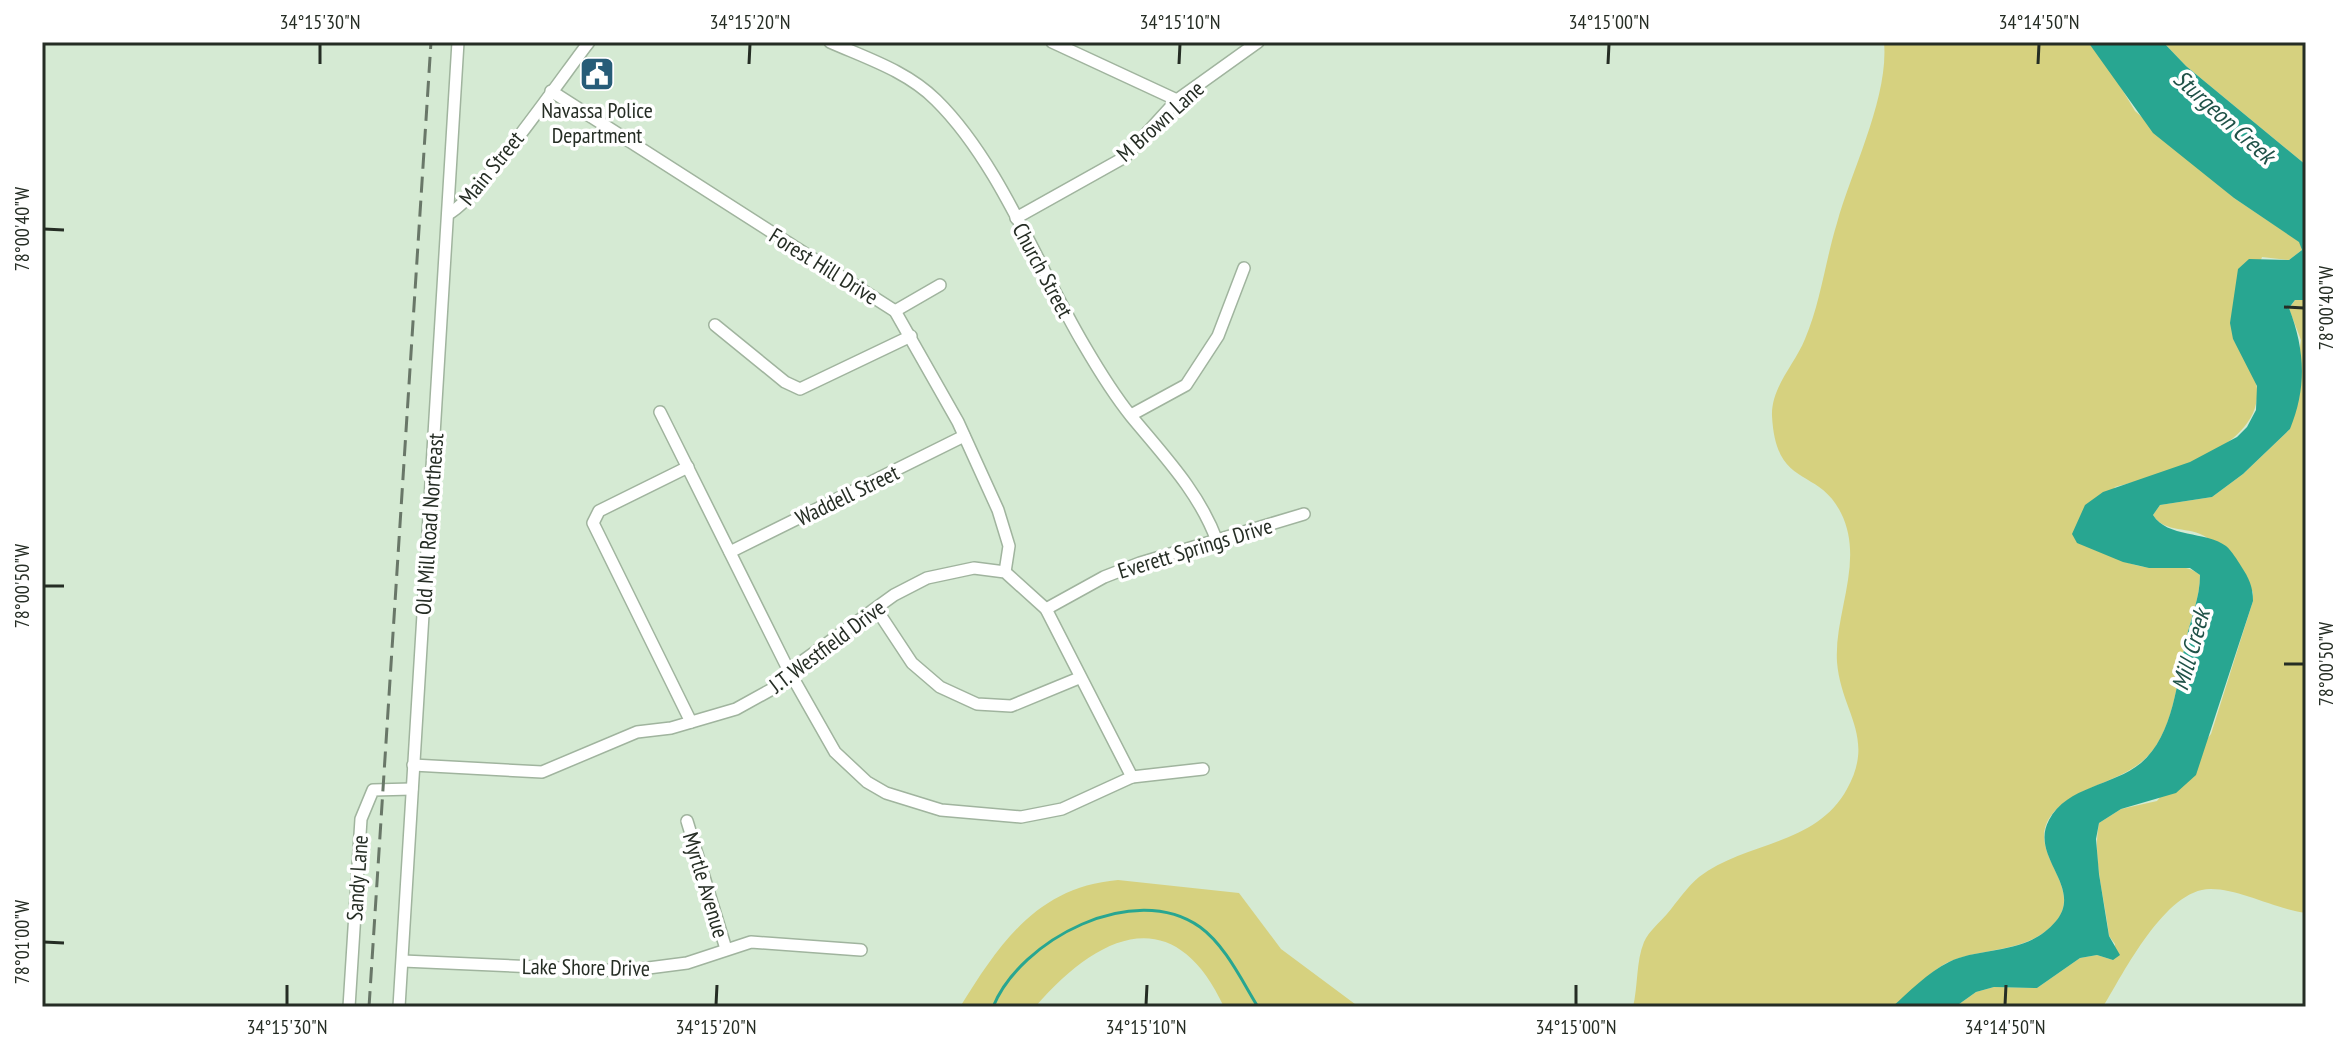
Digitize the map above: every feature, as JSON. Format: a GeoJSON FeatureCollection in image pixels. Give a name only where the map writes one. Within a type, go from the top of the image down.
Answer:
{"type":"FeatureCollection","features":[{"type":"Feature","properties":{"kind":"street","name":"Old Mill Road Northeast"},"geometry":{"type":"LineString","coordinates":[[399,1007],[458,42]]}},
{"type":"Feature","properties":{"kind":"street","name":"Main Street"},"geometry":{"type":"LineString","coordinates":[[448,214],[475,191],[589,42]]}},
{"type":"Feature","properties":{"kind":"street","name":"Church Street"},"geometry":{"type":"LineString","coordinates":[[830,42],[876,60],[934,97],[963,129],[1016,218],[1084,345],[1131,415],[1161,447],[1190,489],[1217,541]]}},
{"type":"Feature","properties":{"kind":"street"},"geometry":{"type":"LineString","coordinates":[[1052,42],[1177,100]]}},
{"type":"Feature","properties":{"kind":"street","name":"M Brown Lane"},"geometry":{"type":"LineString","coordinates":[[1016,218],[1125,157],[1177,100],[1258,42]]}},
{"type":"Feature","properties":{"kind":"street","name":"Forest Hill Drive"},"geometry":{"type":"LineString","coordinates":[[551,91],[895,311],[964,436],[998,510],[1009,546],[1005,572]]}},
{"type":"Feature","properties":{"kind":"street"},"geometry":{"type":"LineString","coordinates":[[1131,415],[1186,385],[1218,336],[1244,268]]}},
{"type":"Feature","properties":{"kind":"street"},"geometry":{"type":"LineString","coordinates":[[895,311],[940,285]]}},
{"type":"Feature","properties":{"kind":"street"},"geometry":{"type":"LineString","coordinates":[[715,325],[785,382],[800,389],[911,336]]}},
{"type":"Feature","properties":{"kind":"street"},"geometry":{"type":"LineString","coordinates":[[660,412],[789,671],[835,752],[850,768],[886,793],[941,810],[993,817],[1040,815],[1079,803],[1132,777],[1203,769]]}},
{"type":"Feature","properties":{"kind":"street","name":"Waddell Street"},"geometry":{"type":"LineString","coordinates":[[730,552],[964,436]]}},
{"type":"Feature","properties":{"kind":"street"},"geometry":{"type":"LineString","coordinates":[[688,467],[599,511],[593,523],[691,722]]}},
{"type":"Feature","properties":{"kind":"street","name":"Everett Springs Drive"},"geometry":{"type":"LineString","coordinates":[[1046,609],[1104,577],[1304,514]]}},
{"type":"Feature","properties":{"kind":"street","name":"J.T. Westfield Drive"},"geometry":{"type":"LineString","coordinates":[[413,765],[542,772],[621,737],[691,722],[754,701],[789,671],[894,595],[927,578],[974,568],[1005,572]]}},
{"type":"Feature","properties":{"kind":"street"},"geometry":{"type":"LineString","coordinates":[[1005,572],[1046,609],[1132,777]]}},
{"type":"Feature","properties":{"kind":"street"},"geometry":{"type":"LineString","coordinates":[[877,610],[912,663],[940,687],[977,704],[1011,706],[1079,678]]}},
{"type":"Feature","properties":{"kind":"street","name":"Sandy Lane"},"geometry":{"type":"LineString","coordinates":[[349,1007],[361,819],[373,790],[412,789]]}},
{"type":"Feature","properties":{"kind":"street","name":"Myrtle Avenue"},"geometry":{"type":"LineString","coordinates":[[687,821],[726,949]]}},
{"type":"Feature","properties":{"kind":"street","name":"Lake Shore Drive"},"geometry":{"type":"LineString","coordinates":[[403,961],[625,971],[687,963],[726,949],[776,941],[861,950]]}},
{"type":"Feature","properties":{"kind":"shaded area"},"geometry":{"type":"Polygon","coordinates":[[[1884,42],[2088,42],[2111,71],[2135,111],[2234,198],[2300,242],[2302,250],[2289,260],[2262,257],[2233,339],[2251,370],[2257,389],[2254,410],[2243,428],[2205,456],[2181,467],[2115,487],[2085,543],[2136,565],[2186,568],[2200,575],[2200,583],[2172,708],[2159,742],[2136,766],[2071,798],[2053,813],[2045,827],[2044,840],[2063,893],[2063,907],[2057,920],[2046,931],[2021,944],[1943,965],[1889,1007],[1633,1007],[1644,942],[1690,885],[1737,856],[1798,833],[1817,822],[1834,808],[1855,771],[1858,739],[1837,662],[1837,643],[1849,568],[1848,531],[1832,498],[1799,475],[1781,456],[1772,416],[1775,395],[1801,348],[1815,310],[1837,223],[1881,86],[1884,42]]]}},
{"type":"Feature","properties":{"kind":"shaded area"},"geometry":{"type":"Polygon","coordinates":[[[2163,42],[2306,42],[2306,165],[2186,66],[2163,42]]]}},
{"type":"Feature","properties":{"kind":"shaded area"},"geometry":{"type":"Polygon","coordinates":[[[2295,300],[2306,300],[2306,913],[2222,890],[2194,892],[2178,902],[2148,934],[2103,1007],[1955,1007],[1976,992],[1994,987],[2037,988],[2080,958],[2097,955],[2113,960],[2115,944],[2109,936],[2098,865],[2099,823],[2121,809],[2157,801],[2211,734],[2253,601],[2253,592],[2213,543],[2200,534],[2164,525],[2153,515],[2160,505],[2212,497],[2243,474],[2290,429],[2301,340],[2289,309],[2295,300]]]}},
{"type":"Feature","properties":{"kind":"shaded area"},"geometry":{"type":"Polygon","coordinates":[[[1118,880],[1239,893],[1281,949],[1359,1007],[1224,1007],[1204,973],[1182,951],[1159,940],[1135,939],[1110,946],[1084,961],[1059,981],[1035,1007],[960,1007],[1006,941],[1043,906],[1090,885],[1118,880]]]}},
{"type":"Feature","properties":{"kind":"water"},"geometry":{"type":"Polygon","coordinates":[[[2088,42],[2163,42],[2186,66],[2306,165],[2306,300],[2295,300],[2289,308],[2301,354],[2299,398],[2290,429],[2243,474],[2212,497],[2160,505],[2153,515],[2159,522],[2177,531],[2218,541],[2226,546],[2248,579],[2253,601],[2196,775],[2176,793],[2121,809],[2099,823],[2096,839],[2099,874],[2109,936],[2120,955],[2113,960],[2097,955],[2080,958],[2037,988],[1994,987],[1976,992],[1955,1007],[1892,1007],[1941,966],[1962,957],[2032,940],[2056,921],[2063,908],[2064,896],[2046,847],[2045,834],[2049,820],[2067,800],[2141,763],[2161,738],[2172,706],[2200,575],[2190,568],[2149,568],[2123,562],[2077,543],[2072,534],[2085,505],[2103,492],[2190,462],[2237,437],[2247,427],[2256,410],[2257,386],[2233,339],[2230,323],[2238,269],[2249,259],[2289,260],[2302,250],[2299,242],[2234,198],[2153,133],[2088,42]]]}},
{"type":"Feature","properties":{"kind":"waterway"},"geometry":{"type":"LineString","coordinates":[[993,1007],[1007,982],[1027,960],[1053,940],[1082,924],[1113,914],[1144,910],[1173,914],[1200,927],[1217,943],[1258,1007]]}},
{"type":"Feature","properties":{"kind":"railway"},"geometry":{"type":"LineString","coordinates":[[369,1007],[431,42]]}},
{"type":"Feature","properties":{"kind":"place","name":"Navassa Police Department"},"geometry":{"type":"Point","coordinates":[597,74]}},
{"type":"Feature","properties":{"kind":"water label","name":"Sturgeon Creek"},"geometry":{"type":"Point","coordinates":[2224,117]}},
{"type":"Feature","properties":{"kind":"water label","name":"Mill Creek"},"geometry":{"type":"Point","coordinates":[2191,650]}}]}
